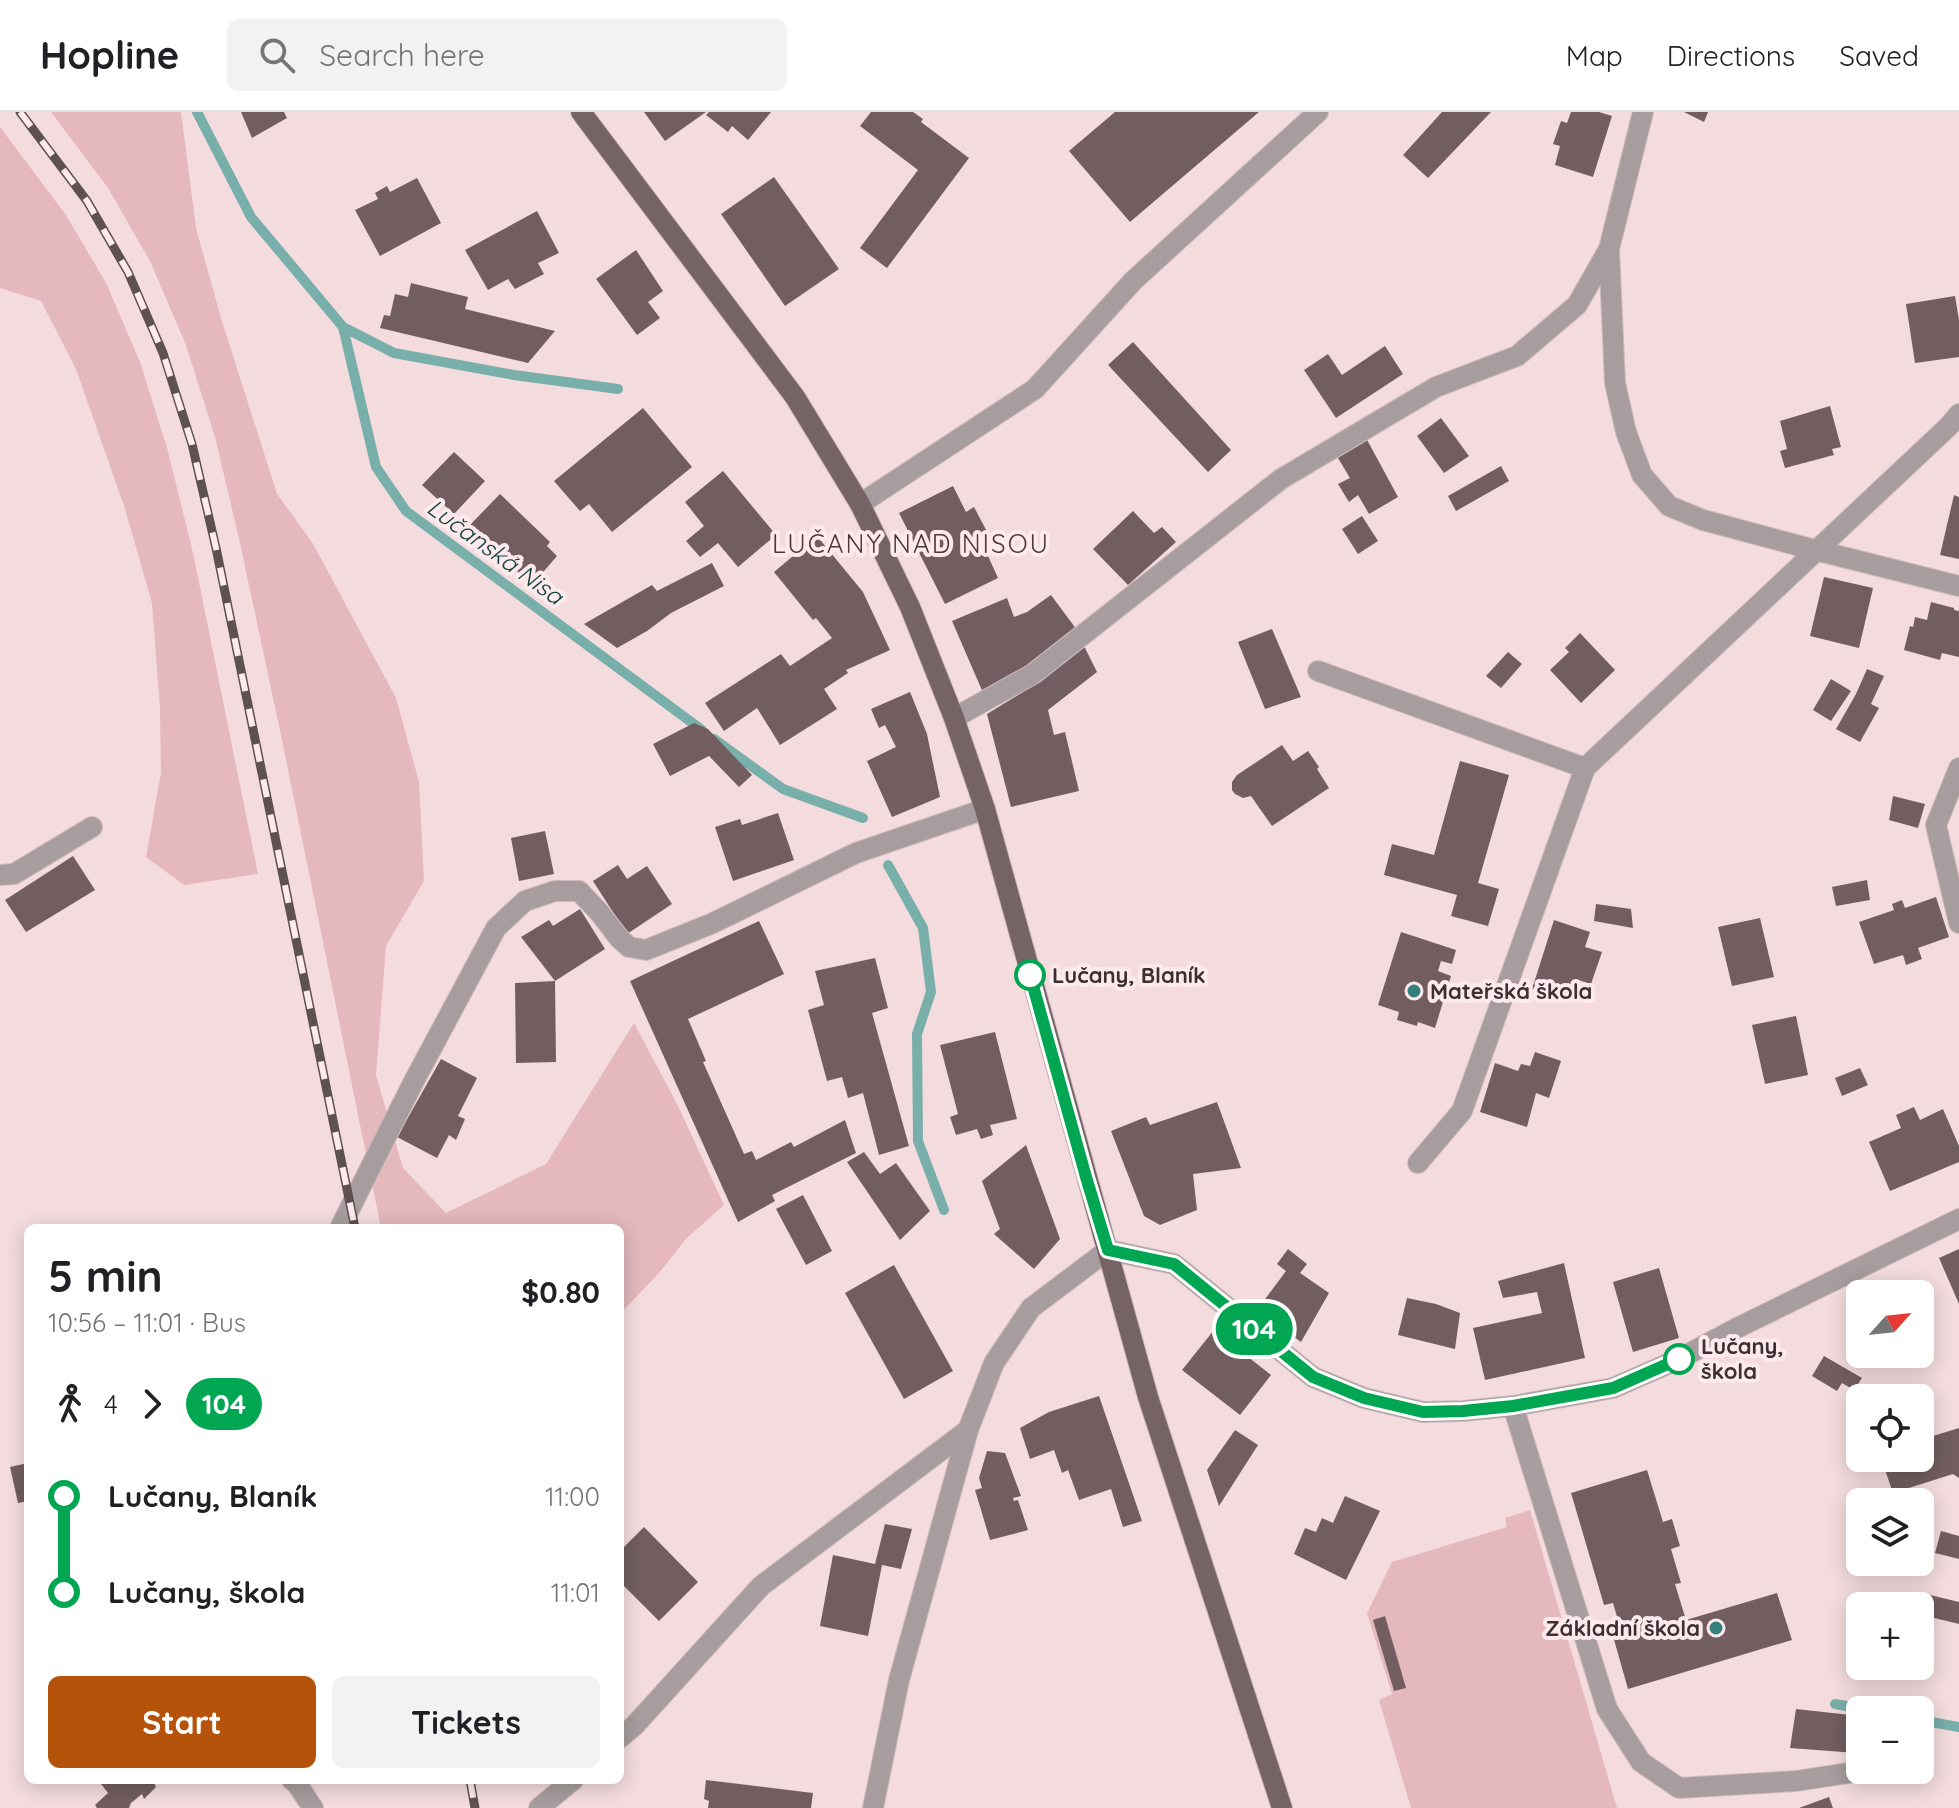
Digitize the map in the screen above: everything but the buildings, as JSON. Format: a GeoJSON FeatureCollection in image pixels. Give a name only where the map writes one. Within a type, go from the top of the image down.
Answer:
{"type":"FeatureCollection","features":[{"type":"Feature","properties":{"kind":"main road"},"geometry":{"type":"LineString","coordinates":[[581,112],[795,397],[860,504],[910,607],[954,718],[985,809],[1148,1397],[1282,1808]]}},
{"type":"Feature","properties":{"kind":"street"},"geometry":{"type":"LineString","coordinates":[[860,504],[1035,389],[1133,281],[1318,112]]}},
{"type":"Feature","properties":{"kind":"street"},"geometry":{"type":"LineString","coordinates":[[954,718],[1033,674],[1281,479],[1436,387],[1517,356],[1577,305],[1609,249],[1643,112]]}},
{"type":"Feature","properties":{"kind":"street"},"geometry":{"type":"LineString","coordinates":[[1609,249],[1615,383],[1626,432],[1642,475],[1669,506],[1703,520],[1959,586]]}},
{"type":"Feature","properties":{"kind":"street"},"geometry":{"type":"LineString","coordinates":[[1418,1163],[1462,1111],[1585,768],[1959,414]]}},
{"type":"Feature","properties":{"kind":"street"},"geometry":{"type":"LineString","coordinates":[[1318,671],[1585,768]]}},
{"type":"Feature","properties":{"kind":"street"},"geometry":{"type":"LineString","coordinates":[[1959,768],[1936,825],[1959,923]]}},
{"type":"Feature","properties":{"kind":"street"},"geometry":{"type":"LineString","coordinates":[[342,1224],[496,928],[525,901],[555,891],[579,891],[629,947],[646,950],[713,923],[856,853],[985,809]]}},
{"type":"Feature","properties":{"kind":"street"},"geometry":{"type":"LineString","coordinates":[[0,875],[14,874],[92,827]]}},
{"type":"Feature","properties":{"kind":"street"},"geometry":{"type":"LineString","coordinates":[[873,1808],[899,1680],[968,1430],[994,1363],[1031,1308],[1108,1250],[1174,1264],[1313,1377],[1364,1398],[1423,1412],[1463,1411],[1513,1406],[1613,1388],[1679,1359],[1959,1219]]}},
{"type":"Feature","properties":{"kind":"street"},"geometry":{"type":"LineString","coordinates":[[1513,1406],[1607,1709],[1641,1762],[1679,1788],[1796,1781],[1846,1773]]}},
{"type":"Feature","properties":{"kind":"street"},"geometry":{"type":"LineString","coordinates":[[624,1735],[761,1586],[968,1430]]}},
{"type":"Feature","properties":{"kind":"street"},"geometry":{"type":"LineString","coordinates":[[297,1784],[313,1808]]}},
{"type":"Feature","properties":{"kind":"street"},"geometry":{"type":"LineString","coordinates":[[539,1808],[568,1784]]}},
{"type":"Feature","properties":{"kind":"shaded area"},"geometry":{"type":"Polygon","coordinates":[[[51,112],[181,112],[196,228],[277,494],[312,542],[396,698],[419,782],[424,881],[386,946],[376,1075],[403,1168],[446,1213],[546,1164],[634,1023],[677,1104],[724,1205],[686,1239],[624,1310],[624,1224],[380,1224],[282,740],[215,437],[186,345],[150,261],[108,188],[51,112]]]}},
{"type":"Feature","properties":{"kind":"shaded area"},"geometry":{"type":"Polygon","coordinates":[[[0,127],[66,215],[106,283],[140,362],[168,451],[193,553],[258,874],[184,885],[146,857],[161,773],[152,603],[125,509],[76,369],[41,301],[0,288],[0,127]]]}},
{"type":"Feature","properties":{"kind":"shaded area"},"geometry":{"type":"Polygon","coordinates":[[[1530,1510],[1617,1808],[1411,1808],[1379,1700],[1392,1694],[1367,1613],[1392,1562],[1507,1527],[1505,1518],[1530,1510]]]}},
{"type":"Feature","properties":{"kind":"waterway","name":"Lučanská Nisa"},"geometry":{"type":"LineString","coordinates":[[197,112],[251,217],[343,327],[376,467],[406,511],[702,730]]}},
{"type":"Feature","properties":{"kind":"waterway"},"geometry":{"type":"LineString","coordinates":[[343,327],[394,353],[514,375],[618,389]]}},
{"type":"Feature","properties":{"kind":"waterway","name":"Lučanská Nisa"},"geometry":{"type":"LineString","coordinates":[[714,739],[783,789],[863,818]]}},
{"type":"Feature","properties":{"kind":"waterway","name":"Lučanská Nisa"},"geometry":{"type":"LineString","coordinates":[[888,865],[923,928],[931,992],[917,1034],[918,1141],[944,1210]]}},
{"type":"Feature","properties":{"kind":"waterway","name":"Lučanská Nisa"},"geometry":{"type":"LineString","coordinates":[[1835,1704],[1846,1706]]}},
{"type":"Feature","properties":{"kind":"waterway","name":"Lučanská Nisa"},"geometry":{"type":"LineString","coordinates":[[1934,1723],[1959,1727]]}},
{"type":"Feature","properties":{"kind":"railway"},"geometry":{"type":"LineString","coordinates":[[20,112],[87,201],[128,272],[163,353],[192,444],[354,1224]]}},
{"type":"Feature","properties":{"kind":"railway"},"geometry":{"type":"LineString","coordinates":[[471,1784],[475,1808]]}},
{"type":"Feature","properties":{"kind":"bus line","name":"104"},"geometry":{"type":"LineString","coordinates":[[1030,975],[1108,1250],[1174,1264],[1313,1377],[1364,1398],[1423,1412],[1463,1411],[1513,1406],[1613,1388],[1679,1359]]}},
{"type":"Feature","properties":{"kind":"place","name":"Lučany, Blaník"},"geometry":{"type":"Point","coordinates":[1030,975]}},
{"type":"Feature","properties":{"kind":"place","name":"Mateřská škola"},"geometry":{"type":"Point","coordinates":[1414,991]}},
{"type":"Feature","properties":{"kind":"place","name":"Lučany, škola"},"geometry":{"type":"Point","coordinates":[1679,1359]}},
{"type":"Feature","properties":{"kind":"place","name":"Základní škola"},"geometry":{"type":"Point","coordinates":[1716,1628]}},
{"type":"Feature","properties":{"kind":"district","name":"LUČANY NAD NISOU"},"geometry":{"type":"Point","coordinates":[911,544]}}]}
